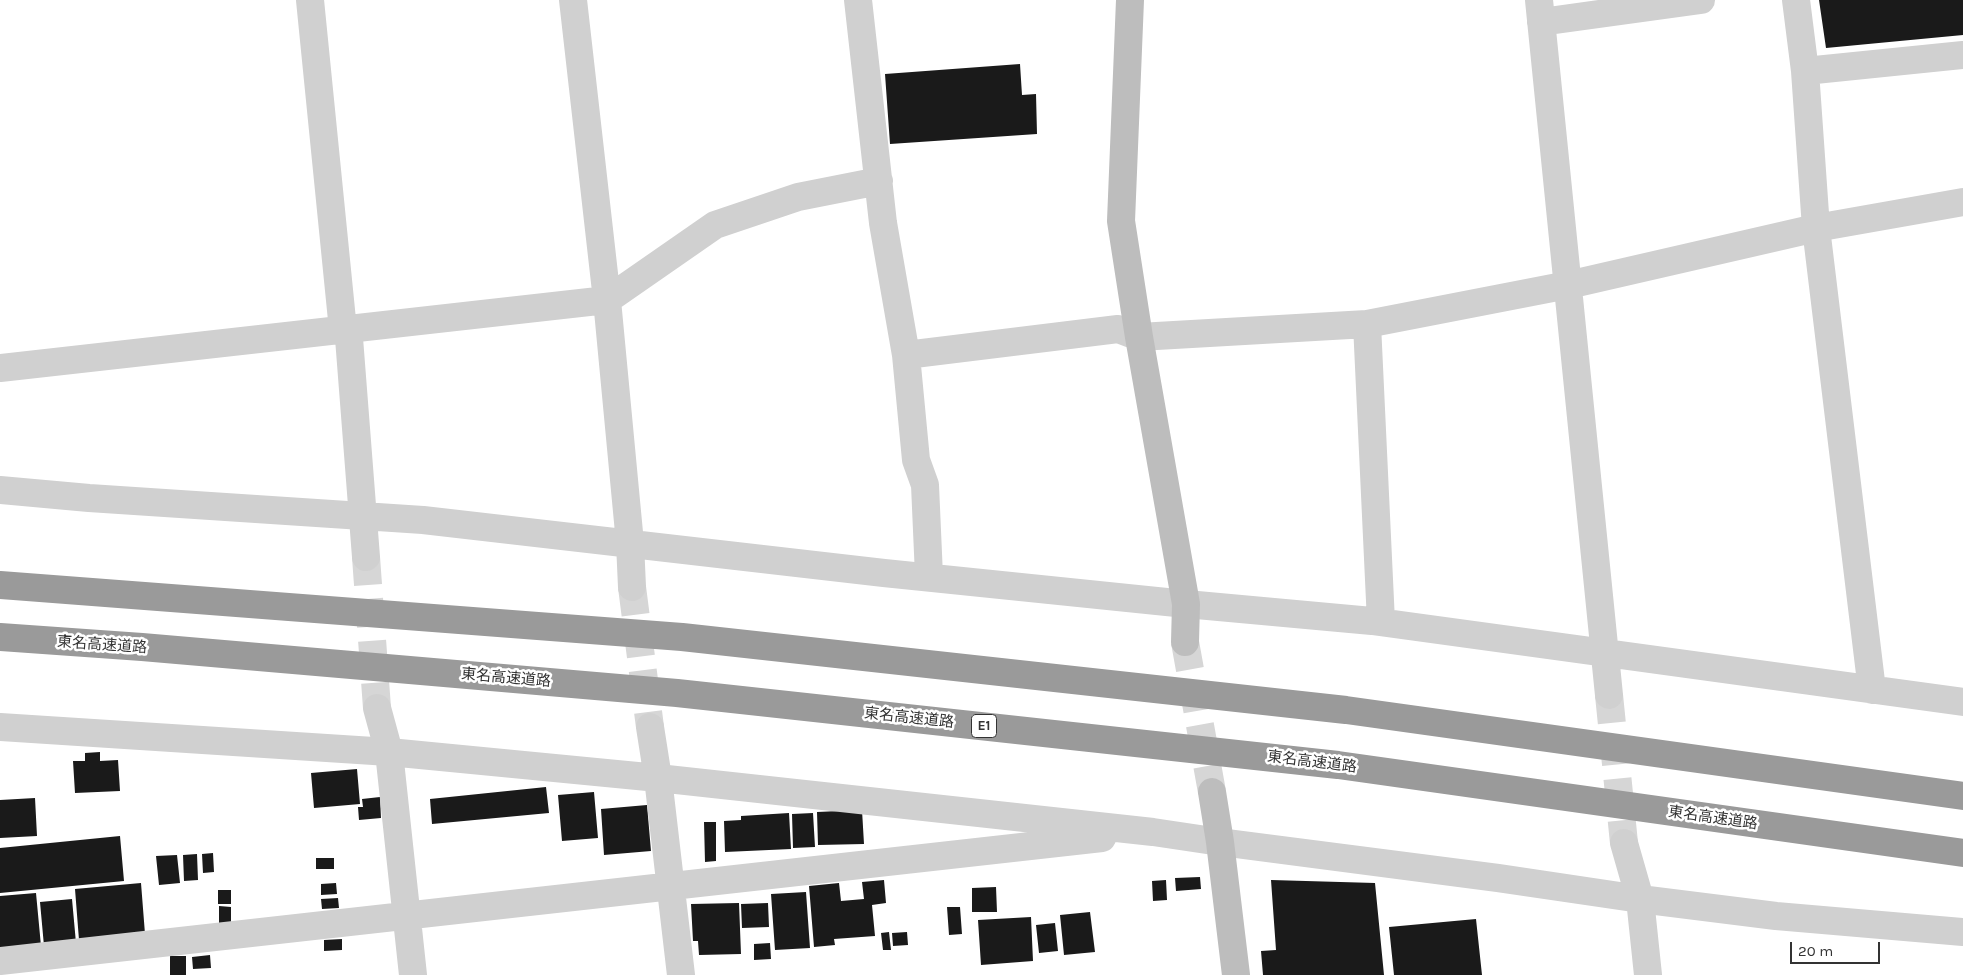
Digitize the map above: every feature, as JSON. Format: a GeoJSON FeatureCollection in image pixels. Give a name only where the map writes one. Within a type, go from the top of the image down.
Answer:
{"type":"FeatureCollection","features":[{"type":"Feature","properties":{"kind":"highway"},"geometry":{"type":"LineString","coordinates":[[0,585],[702,639],[1346,710],[1963,796]]}},
{"type":"Feature","properties":{"kind":"highway","name":"東名高速道路"},"geometry":{"type":"LineString","coordinates":[[0,637],[142,647],[677,693],[1308,762],[1963,853]]}},
{"type":"Feature","properties":{"kind":"street"},"geometry":{"type":"LineString","coordinates":[[310,0],[342,330],[350,338],[366,557]]}},
{"type":"Feature","properties":{"kind":"street"},"geometry":{"type":"LineString","coordinates":[[573,0],[607,300],[630,543],[632,587]]}},
{"type":"Feature","properties":{"kind":"street"},"geometry":{"type":"LineString","coordinates":[[858,0],[883,222],[906,354],[916,460],[925,484],[929,576]]}},
{"type":"Feature","properties":{"kind":"street"},"geometry":{"type":"LineString","coordinates":[[1130,0],[1121,220],[1139,337],[1186,604],[1186,642]]}},
{"type":"Feature","properties":{"kind":"street"},"geometry":{"type":"LineString","coordinates":[[1609,695],[1540,11],[1701,0]]}},
{"type":"Feature","properties":{"kind":"street"},"geometry":{"type":"LineString","coordinates":[[1796,0],[1805,71],[1816,228],[1872,690]]}},
{"type":"Feature","properties":{"kind":"street"},"geometry":{"type":"LineString","coordinates":[[1805,71],[1963,55]]}},
{"type":"Feature","properties":{"kind":"street"},"geometry":{"type":"LineString","coordinates":[[0,368],[607,300],[715,225],[798,197],[879,181]]}},
{"type":"Feature","properties":{"kind":"street"},"geometry":{"type":"LineString","coordinates":[[906,354],[1118,329],[1139,337],[1367,324],[1568,285],[1816,228],[1963,202]]}},
{"type":"Feature","properties":{"kind":"street"},"geometry":{"type":"LineString","coordinates":[[1367,324],[1381,622]]}},
{"type":"Feature","properties":{"kind":"street"},"geometry":{"type":"LineString","coordinates":[[0,490],[89,498],[423,520],[884,573],[1381,622],[1963,702]]}},
{"type":"Feature","properties":{"kind":"street"},"geometry":{"type":"LineString","coordinates":[[377,708],[389,752],[413,975]]}},
{"type":"Feature","properties":{"kind":"street"},"geometry":{"type":"LineString","coordinates":[[0,727],[389,752],[658,778],[1153,832],[1776,916],[1963,932]]}},
{"type":"Feature","properties":{"kind":"street"},"geometry":{"type":"LineString","coordinates":[[650,727],[658,778],[681,975]]}},
{"type":"Feature","properties":{"kind":"street"},"geometry":{"type":"LineString","coordinates":[[1212,792],[1236,975]]}},
{"type":"Feature","properties":{"kind":"street"},"geometry":{"type":"LineString","coordinates":[[0,961],[1153,832]]}},
{"type":"Feature","properties":{"kind":"street"},"geometry":{"type":"LineString","coordinates":[[1624,843],[1640,899],[1648,975]]}},
{"type":"Feature","properties":{"kind":"building"},"geometry":{"type":"Polygon","coordinates":[[[1819,0],[1963,0],[1963,35],[1826,48],[1819,0]]]}},
{"type":"Feature","properties":{"kind":"building"},"geometry":{"type":"Polygon","coordinates":[[[1020,64],[1022,95],[1036,94],[1037,134],[890,144],[885,74],[1020,64]]]}},
{"type":"Feature","properties":{"kind":"building"},"geometry":{"type":"Polygon","coordinates":[[[100,752],[100,761],[118,760],[120,791],[75,793],[73,761],[85,761],[85,753],[100,752]]]}},
{"type":"Feature","properties":{"kind":"building"},"geometry":{"type":"Polygon","coordinates":[[[357,769],[360,804],[314,808],[311,773],[357,769]]]}},
{"type":"Feature","properties":{"kind":"building"},"geometry":{"type":"Polygon","coordinates":[[[546,787],[549,813],[432,824],[430,799],[546,787]]]}},
{"type":"Feature","properties":{"kind":"building"},"geometry":{"type":"Polygon","coordinates":[[[594,792],[598,838],[562,841],[558,795],[594,792]]]}},
{"type":"Feature","properties":{"kind":"building"},"geometry":{"type":"Polygon","coordinates":[[[380,797],[381,818],[359,820],[358,807],[363,807],[362,799],[380,797]]]}},
{"type":"Feature","properties":{"kind":"building"},"geometry":{"type":"Polygon","coordinates":[[[35,798],[37,836],[0,838],[0,800],[35,798]]]}},
{"type":"Feature","properties":{"kind":"building"},"geometry":{"type":"Polygon","coordinates":[[[647,805],[651,851],[604,855],[601,809],[647,805]]]}},
{"type":"Feature","properties":{"kind":"building"},"geometry":{"type":"Polygon","coordinates":[[[862,810],[864,844],[818,845],[817,812],[862,810]]]}},
{"type":"Feature","properties":{"kind":"building"},"geometry":{"type":"Polygon","coordinates":[[[789,813],[791,849],[725,852],[724,821],[741,820],[741,816],[789,813]]]}},
{"type":"Feature","properties":{"kind":"building"},"geometry":{"type":"Polygon","coordinates":[[[813,813],[815,847],[793,848],[792,814],[813,813]]]}},
{"type":"Feature","properties":{"kind":"building"},"geometry":{"type":"Polygon","coordinates":[[[704,822],[716,822],[716,861],[705,862],[704,822]]]}},
{"type":"Feature","properties":{"kind":"building"},"geometry":{"type":"Polygon","coordinates":[[[120,836],[124,881],[0,893],[0,848],[120,836]]]}},
{"type":"Feature","properties":{"kind":"building"},"geometry":{"type":"Polygon","coordinates":[[[213,853],[214,872],[203,873],[202,854],[213,853]]]}},
{"type":"Feature","properties":{"kind":"building"},"geometry":{"type":"Polygon","coordinates":[[[197,854],[198,880],[184,881],[183,855],[197,854]]]}},
{"type":"Feature","properties":{"kind":"building"},"geometry":{"type":"Polygon","coordinates":[[[177,855],[180,883],[159,885],[156,856],[177,855]]]}},
{"type":"Feature","properties":{"kind":"building"},"geometry":{"type":"Polygon","coordinates":[[[316,858],[334,858],[334,869],[316,869],[316,858]]]}},
{"type":"Feature","properties":{"kind":"building"},"geometry":{"type":"Polygon","coordinates":[[[1200,877],[1201,889],[1176,891],[1175,878],[1200,877]]]}},
{"type":"Feature","properties":{"kind":"building"},"geometry":{"type":"Polygon","coordinates":[[[884,880],[886,903],[872,905],[875,936],[834,939],[835,945],[814,947],[809,886],[839,883],[841,901],[864,899],[862,882],[884,880]]]}},
{"type":"Feature","properties":{"kind":"building"},"geometry":{"type":"Polygon","coordinates":[[[1166,880],[1167,900],[1153,901],[1152,881],[1166,880]]]}},
{"type":"Feature","properties":{"kind":"building"},"geometry":{"type":"Polygon","coordinates":[[[1271,880],[1375,883],[1384,975],[1263,975],[1261,951],[1276,950],[1271,880]]]}},
{"type":"Feature","properties":{"kind":"building"},"geometry":{"type":"Polygon","coordinates":[[[141,883],[145,934],[79,940],[75,889],[141,883]]]}},
{"type":"Feature","properties":{"kind":"building"},"geometry":{"type":"Polygon","coordinates":[[[336,883],[337,894],[321,895],[321,884],[336,883]]]}},
{"type":"Feature","properties":{"kind":"building"},"geometry":{"type":"Polygon","coordinates":[[[996,887],[997,912],[972,912],[972,888],[996,887]]]}},
{"type":"Feature","properties":{"kind":"building"},"geometry":{"type":"Polygon","coordinates":[[[218,890],[231,890],[231,904],[218,904],[218,890]]]}},
{"type":"Feature","properties":{"kind":"building"},"geometry":{"type":"Polygon","coordinates":[[[806,892],[810,948],[775,950],[771,894],[806,892]]]}},
{"type":"Feature","properties":{"kind":"building"},"geometry":{"type":"Polygon","coordinates":[[[36,893],[41,946],[0,950],[0,896],[36,893]]]}},
{"type":"Feature","properties":{"kind":"building"},"geometry":{"type":"Polygon","coordinates":[[[338,898],[339,908],[322,909],[321,899],[338,898]]]}},
{"type":"Feature","properties":{"kind":"building"},"geometry":{"type":"Polygon","coordinates":[[[72,899],[76,943],[44,946],[40,902],[72,899]]]}},
{"type":"Feature","properties":{"kind":"building"},"geometry":{"type":"Polygon","coordinates":[[[739,903],[741,954],[699,955],[698,941],[693,941],[691,904],[739,903]]]}},
{"type":"Feature","properties":{"kind":"building"},"geometry":{"type":"Polygon","coordinates":[[[768,903],[769,927],[742,928],[741,904],[768,903]]]}},
{"type":"Feature","properties":{"kind":"building"},"geometry":{"type":"Polygon","coordinates":[[[219,906],[231,907],[231,928],[219,928],[219,906]]]}},
{"type":"Feature","properties":{"kind":"building"},"geometry":{"type":"Polygon","coordinates":[[[947,907],[960,907],[962,934],[949,935],[947,907]]]}},
{"type":"Feature","properties":{"kind":"building"},"geometry":{"type":"Polygon","coordinates":[[[1090,912],[1095,952],[1064,955],[1060,915],[1090,912]]]}},
{"type":"Feature","properties":{"kind":"building"},"geometry":{"type":"Polygon","coordinates":[[[1031,917],[1033,961],[981,965],[978,920],[1031,917]]]}},
{"type":"Feature","properties":{"kind":"building"},"geometry":{"type":"Polygon","coordinates":[[[1476,919],[1482,975],[1394,975],[1389,927],[1476,919]]]}},
{"type":"Feature","properties":{"kind":"building"},"geometry":{"type":"Polygon","coordinates":[[[1055,923],[1058,951],[1039,953],[1036,925],[1055,923]]]}},
{"type":"Feature","properties":{"kind":"building"},"geometry":{"type":"Polygon","coordinates":[[[889,932],[891,950],[883,950],[881,933],[889,932]]]}},
{"type":"Feature","properties":{"kind":"building"},"geometry":{"type":"Polygon","coordinates":[[[907,932],[908,945],[893,946],[892,933],[907,932]]]}},
{"type":"Feature","properties":{"kind":"building"},"geometry":{"type":"Polygon","coordinates":[[[342,939],[342,950],[324,951],[324,940],[342,939]]]}},
{"type":"Feature","properties":{"kind":"building"},"geometry":{"type":"Polygon","coordinates":[[[770,943],[771,959],[754,960],[754,944],[770,943]]]}},
{"type":"Feature","properties":{"kind":"building"},"geometry":{"type":"Polygon","coordinates":[[[210,955],[211,968],[193,969],[192,957],[210,955]]]}},
{"type":"Feature","properties":{"kind":"building"},"geometry":{"type":"Polygon","coordinates":[[[170,956],[186,956],[186,975],[170,975],[170,956]]]}},
{"type":"Feature","properties":{"kind":"tunnel"},"geometry":{"type":"LineString","coordinates":[[366,557],[377,708]]}},
{"type":"Feature","properties":{"kind":"tunnel"},"geometry":{"type":"LineString","coordinates":[[632,587],[650,727]]}},
{"type":"Feature","properties":{"kind":"tunnel"},"geometry":{"type":"LineString","coordinates":[[1185,642],[1212,792]]}},
{"type":"Feature","properties":{"kind":"tunnel"},"geometry":{"type":"LineString","coordinates":[[1609,695],[1624,843]]}}]}
